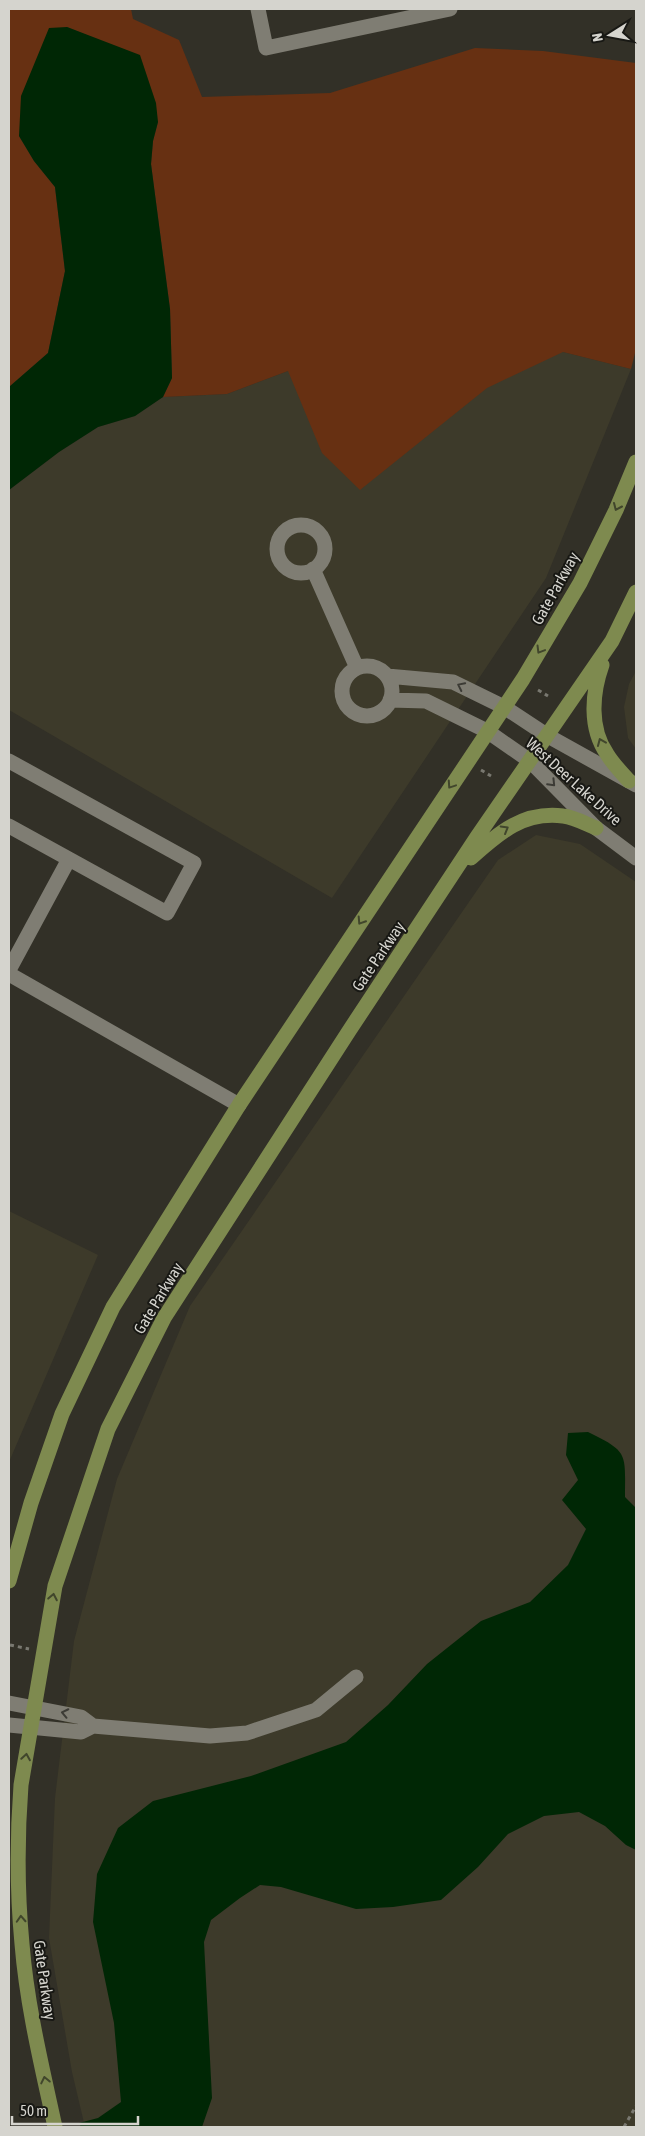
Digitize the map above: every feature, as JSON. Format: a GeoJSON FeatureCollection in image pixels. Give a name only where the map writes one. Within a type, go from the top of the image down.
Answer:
{"type":"FeatureCollection","features":[{"type":"Feature","properties":{"kind":"main road","name":"Gate Parkway"},"geometry":{"type":"LineString","coordinates":[[9,1581],[31,1504],[62,1414],[113,1307],[239,1105],[504,708],[580,583],[616,510],[636,462]]}},
{"type":"Feature","properties":{"kind":"main road","name":"Gate Parkway"},"geometry":{"type":"LineString","coordinates":[[55,2127],[35,2031],[22,1945],[17,1849],[21,1785],[55,1586],[108,1429],[164,1318],[349,1031],[612,641],[636,592]]}},
{"type":"Feature","properties":{"kind":"main road"},"geometry":{"type":"LineString","coordinates":[[612,641],[596,680],[594,708],[596,730],[606,754],[633,783]]}},
{"type":"Feature","properties":{"kind":"main road"},"geometry":{"type":"LineString","coordinates":[[455,872],[501,831],[522,821],[540,816],[564,816],[596,828]]}},
{"type":"Feature","properties":{"kind":"street"},"geometry":{"type":"LineString","coordinates":[[258,9],[266,48],[414,13],[450,9]]}},
{"type":"Feature","properties":{"kind":"street"},"geometry":{"type":"LineString","coordinates":[[313,569],[357,668]]}},
{"type":"Feature","properties":{"kind":"street"},"geometry":{"type":"LineString","coordinates":[[366,666],[374,667],[387,676],[391,684],[390,700],[386,707],[373,715],[357,713],[350,709],[343,695],[343,687],[351,673],[357,668],[366,666]]}},
{"type":"Feature","properties":{"kind":"street","name":"West Deer Lake Drive"},"geometry":{"type":"LineString","coordinates":[[387,676],[453,682],[504,708],[548,736],[633,783]]}},
{"type":"Feature","properties":{"kind":"street","name":"West Deer Lake Drive"},"geometry":{"type":"LineString","coordinates":[[390,700],[426,701],[487,731],[530,760],[596,828],[636,858]]}},
{"type":"Feature","properties":{"kind":"street"},"geometry":{"type":"LineString","coordinates":[[9,761],[194,864],[167,913],[9,826]]}},
{"type":"Feature","properties":{"kind":"street"},"geometry":{"type":"LineString","coordinates":[[9,970],[68,859]]}},
{"type":"Feature","properties":{"kind":"street"},"geometry":{"type":"LineString","coordinates":[[9,974],[239,1105]]}},
{"type":"Feature","properties":{"kind":"street"},"geometry":{"type":"LineString","coordinates":[[9,1725],[81,1732],[92,1726],[210,1736],[247,1733],[316,1710],[356,1677]]}},
{"type":"Feature","properties":{"kind":"street"},"geometry":{"type":"LineString","coordinates":[[9,1703],[81,1717],[92,1726]]}},
{"type":"Feature","properties":{"kind":"path"},"geometry":{"type":"LineString","coordinates":[[538,690],[548,696]]}},
{"type":"Feature","properties":{"kind":"path"},"geometry":{"type":"LineString","coordinates":[[478,768],[491,776]]}},
{"type":"Feature","properties":{"kind":"path"},"geometry":{"type":"LineString","coordinates":[[10,1645],[30,1649]]}},
{"type":"Feature","properties":{"kind":"path"},"geometry":{"type":"LineString","coordinates":[[624,2127],[636,2106]]}},
{"type":"Feature","properties":{"kind":"shaded area"},"geometry":{"type":"Polygon","coordinates":[[[9,9],[131,9],[133,19],[179,40],[202,97],[330,93],[475,48],[543,51],[636,63],[636,349],[631,369],[563,352],[487,388],[360,490],[322,453],[288,371],[227,394],[163,397],[172,378],[170,309],[151,164],[153,141],[158,122],[101,41],[67,27],[19,136],[34,161],[55,187],[65,271],[48,353],[9,387],[9,9]]]}},
{"type":"Feature","properties":{"kind":"shaded area"},"geometry":{"type":"Polygon","coordinates":[[[67,27],[140,55],[156,103],[158,122],[153,141],[151,164],[170,309],[172,378],[163,397],[135,416],[98,427],[59,452],[9,490],[9,387],[48,353],[65,271],[55,187],[34,161],[19,136],[21,96],[49,28],[67,27]]]}},
{"type":"Feature","properties":{"kind":"shaded area"},"geometry":{"type":"Polygon","coordinates":[[[563,352],[631,369],[546,578],[332,898],[9,710],[9,490],[59,452],[98,427],[135,416],[163,397],[227,394],[288,371],[563,352]]]}},
{"type":"Feature","properties":{"kind":"shaded area"},"geometry":{"type":"Polygon","coordinates":[[[636,671],[636,749],[628,738],[624,707],[629,684],[636,671]]]}},
{"type":"Feature","properties":{"kind":"shaded area"},"geometry":{"type":"Polygon","coordinates":[[[536,835],[580,844],[636,882],[636,2127],[85,2127],[72,2072],[49,1938],[55,1798],[74,1641],[117,1479],[190,1306],[498,860],[536,835]]]}},
{"type":"Feature","properties":{"kind":"shaded area"},"geometry":{"type":"Polygon","coordinates":[[[9,1211],[98,1255],[9,1462],[9,1211]]]}},
{"type":"Feature","properties":{"kind":"shaded area"},"geometry":{"type":"Polygon","coordinates":[[[588,1432],[611,1444],[622,1456],[625,1471],[625,1497],[636,1508],[636,1850],[626,1845],[605,1826],[579,1812],[544,1816],[508,1834],[478,1867],[441,1900],[393,1907],[356,1909],[281,1887],[260,1885],[211,1920],[204,1942],[212,2098],[202,2127],[81,2127],[79,2123],[98,2118],[121,2102],[114,2023],[93,1922],[97,1874],[118,1828],[153,1801],[251,1776],[346,1742],[388,1705],[427,1664],[481,1621],[530,1602],[568,1565],[586,1529],[562,1500],[578,1480],[566,1455],[568,1433],[588,1432]]]}}]}
